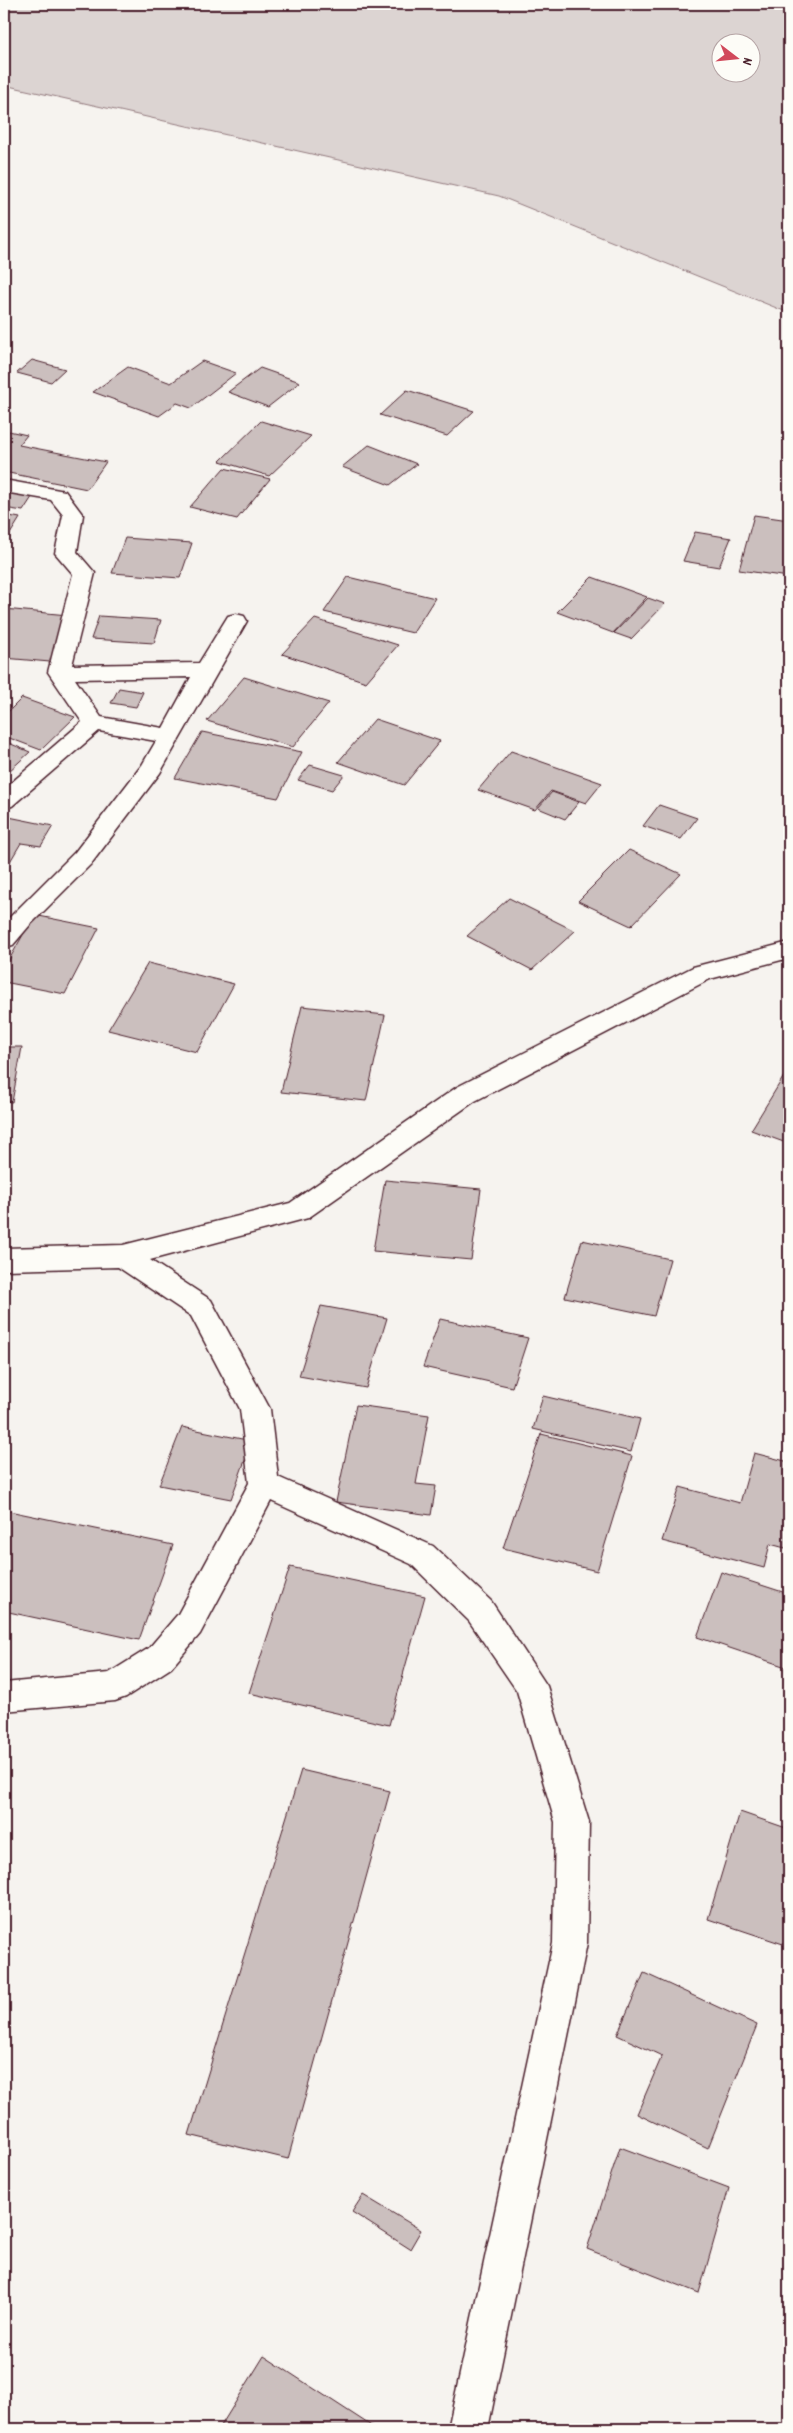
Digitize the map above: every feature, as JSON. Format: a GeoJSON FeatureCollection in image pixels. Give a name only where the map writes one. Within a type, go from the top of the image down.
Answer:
{"type":"FeatureCollection","features":[{"type":"Feature","properties":{"kind":"street"},"geometry":{"type":"LineString","coordinates":[[4,486],[58,495],[73,515],[66,553],[84,573],[59,672],[94,724],[170,736]]}},
{"type":"Feature","properties":{"kind":"street"},"geometry":{"type":"LineString","coordinates":[[4,939],[21,919],[83,858],[152,768],[206,670],[236,621]]}},
{"type":"Feature","properties":{"kind":"street"},"geometry":{"type":"LineString","coordinates":[[59,672],[206,670]]}},
{"type":"Feature","properties":{"kind":"street"},"geometry":{"type":"LineString","coordinates":[[4,801],[94,724]]}},
{"type":"Feature","properties":{"kind":"street"},"geometry":{"type":"LineString","coordinates":[[4,1258],[124,1256],[298,1211],[466,1094],[702,973],[789,950]]}},
{"type":"Feature","properties":{"kind":"street"},"geometry":{"type":"LineString","coordinates":[[4,1697],[115,1687],[160,1658],[189,1624],[264,1484],[255,1409],[201,1308],[124,1256]]}},
{"type":"Feature","properties":{"kind":"street"},"geometry":{"type":"LineString","coordinates":[[264,1484],[422,1555],[480,1611],[531,1686],[572,1822],[570,1943],[468,2429]]}},
{"type":"Feature","properties":{"kind":"shaded area"},"geometry":{"type":"Polygon","coordinates":[[[4,4],[789,4],[789,313],[499,196],[4,85],[4,4]]]}},
{"type":"Feature","properties":{"kind":"building"},"geometry":{"type":"Polygon","coordinates":[[[32,360],[65,369],[51,382],[17,373],[32,360]]]}},
{"type":"Feature","properties":{"kind":"building"},"geometry":{"type":"Polygon","coordinates":[[[202,361],[236,373],[191,408],[177,403],[159,416],[93,392],[128,367],[171,383],[202,361]]]}},
{"type":"Feature","properties":{"kind":"building"},"geometry":{"type":"Polygon","coordinates":[[[260,368],[300,382],[268,407],[228,392],[260,368]]]}},
{"type":"Feature","properties":{"kind":"building"},"geometry":{"type":"Polygon","coordinates":[[[407,390],[474,411],[447,436],[380,415],[407,390]]]}},
{"type":"Feature","properties":{"kind":"building"},"geometry":{"type":"Polygon","coordinates":[[[261,421],[311,436],[269,476],[220,461],[261,421]]]}},
{"type":"Feature","properties":{"kind":"building"},"geometry":{"type":"Polygon","coordinates":[[[4,430],[27,435],[19,445],[106,462],[87,489],[4,472],[4,430]]]}},
{"type":"Feature","properties":{"kind":"building"},"geometry":{"type":"Polygon","coordinates":[[[369,445],[417,464],[390,485],[342,467],[369,445]]]}},
{"type":"Feature","properties":{"kind":"building"},"geometry":{"type":"Polygon","coordinates":[[[224,468],[270,479],[237,519],[190,507],[224,468]]]}},
{"type":"Feature","properties":{"kind":"building"},"geometry":{"type":"Polygon","coordinates":[[[4,489],[34,494],[23,511],[4,508],[4,489]]]}},
{"type":"Feature","properties":{"kind":"building"},"geometry":{"type":"Polygon","coordinates":[[[4,515],[20,518],[7,539],[4,538],[4,515]]]}},
{"type":"Feature","properties":{"kind":"building"},"geometry":{"type":"Polygon","coordinates":[[[754,515],[789,520],[789,577],[739,570],[754,515]]]}},
{"type":"Feature","properties":{"kind":"building"},"geometry":{"type":"Polygon","coordinates":[[[695,532],[731,538],[719,567],[683,561],[695,532]]]}},
{"type":"Feature","properties":{"kind":"building"},"geometry":{"type":"Polygon","coordinates":[[[125,538],[192,543],[180,578],[112,573],[125,538]]]}},
{"type":"Feature","properties":{"kind":"building"},"geometry":{"type":"Polygon","coordinates":[[[348,577],[435,598],[413,633],[324,612],[348,577]]]}},
{"type":"Feature","properties":{"kind":"building"},"geometry":{"type":"Polygon","coordinates":[[[592,577],[647,597],[613,633],[557,612],[592,577]]]}},
{"type":"Feature","properties":{"kind":"building"},"geometry":{"type":"Polygon","coordinates":[[[648,598],[665,604],[631,639],[614,633],[648,598]]]}},
{"type":"Feature","properties":{"kind":"building"},"geometry":{"type":"Polygon","coordinates":[[[4,609],[68,615],[50,662],[4,658],[4,609]]]}},
{"type":"Feature","properties":{"kind":"building"},"geometry":{"type":"Polygon","coordinates":[[[99,616],[161,620],[154,643],[91,639],[99,616]]]}},
{"type":"Feature","properties":{"kind":"building"},"geometry":{"type":"Polygon","coordinates":[[[315,619],[398,645],[366,682],[282,654],[315,619]]]}},
{"type":"Feature","properties":{"kind":"building"},"geometry":{"type":"Polygon","coordinates":[[[244,677],[329,703],[293,747],[207,721],[244,677]]]}},
{"type":"Feature","properties":{"kind":"building"},"geometry":{"type":"Polygon","coordinates":[[[119,688],[143,692],[136,707],[111,703],[119,688]]]}},
{"type":"Feature","properties":{"kind":"building"},"geometry":{"type":"Polygon","coordinates":[[[22,698],[75,717],[41,750],[4,736],[4,716],[22,698]]]}},
{"type":"Feature","properties":{"kind":"building"},"geometry":{"type":"Polygon","coordinates":[[[375,719],[440,741],[404,785],[338,762],[375,719]]]}},
{"type":"Feature","properties":{"kind":"building"},"geometry":{"type":"Polygon","coordinates":[[[202,732],[302,752],[278,798],[175,778],[202,732]]]}},
{"type":"Feature","properties":{"kind":"building"},"geometry":{"type":"Polygon","coordinates":[[[4,741],[30,752],[8,772],[4,770],[4,741]]]}},
{"type":"Feature","properties":{"kind":"building"},"geometry":{"type":"Polygon","coordinates":[[[511,751],[602,783],[586,803],[551,791],[535,810],[478,790],[511,751]]]}},
{"type":"Feature","properties":{"kind":"building"},"geometry":{"type":"Polygon","coordinates":[[[310,765],[344,775],[332,790],[298,780],[310,765]]]}},
{"type":"Feature","properties":{"kind":"building"},"geometry":{"type":"Polygon","coordinates":[[[552,792],[579,802],[565,819],[538,808],[552,792]]]}},
{"type":"Feature","properties":{"kind":"building"},"geometry":{"type":"Polygon","coordinates":[[[659,805],[697,818],[681,839],[643,826],[659,805]]]}},
{"type":"Feature","properties":{"kind":"building"},"geometry":{"type":"Polygon","coordinates":[[[4,816],[53,826],[41,846],[21,843],[5,870],[4,816]]]}},
{"type":"Feature","properties":{"kind":"building"},"geometry":{"type":"Polygon","coordinates":[[[629,850],[681,874],[631,926],[578,901],[629,850]]]}},
{"type":"Feature","properties":{"kind":"building"},"geometry":{"type":"Polygon","coordinates":[[[509,898],[575,931],[532,970],[467,936],[509,898]]]}},
{"type":"Feature","properties":{"kind":"building"},"geometry":{"type":"Polygon","coordinates":[[[34,915],[99,928],[65,994],[4,982],[4,969],[34,915]]]}},
{"type":"Feature","properties":{"kind":"building"},"geometry":{"type":"Polygon","coordinates":[[[148,963],[234,984],[197,1052],[108,1030],[148,963]]]}},
{"type":"Feature","properties":{"kind":"building"},"geometry":{"type":"Polygon","coordinates":[[[302,1006],[385,1015],[366,1101],[281,1092],[302,1006]]]}},
{"type":"Feature","properties":{"kind":"building"},"geometry":{"type":"Polygon","coordinates":[[[4,1047],[22,1047],[12,1102],[4,1101],[4,1047]]]}},
{"type":"Feature","properties":{"kind":"building"},"geometry":{"type":"Polygon","coordinates":[[[789,1068],[789,1144],[751,1130],[789,1068]]]}},
{"type":"Feature","properties":{"kind":"building"},"geometry":{"type":"Polygon","coordinates":[[[385,1180],[481,1189],[471,1260],[373,1251],[385,1180]]]}},
{"type":"Feature","properties":{"kind":"building"},"geometry":{"type":"Polygon","coordinates":[[[582,1240],[670,1259],[654,1316],[565,1297],[582,1240]]]}},
{"type":"Feature","properties":{"kind":"building"},"geometry":{"type":"Polygon","coordinates":[[[321,1306],[387,1318],[366,1388],[299,1376],[321,1306]]]}},
{"type":"Feature","properties":{"kind":"building"},"geometry":{"type":"Polygon","coordinates":[[[440,1319],[528,1338],[512,1387],[423,1367],[440,1319]]]}},
{"type":"Feature","properties":{"kind":"building"},"geometry":{"type":"Polygon","coordinates":[[[543,1396],[640,1419],[631,1452],[533,1429],[543,1396]]]}},
{"type":"Feature","properties":{"kind":"building"},"geometry":{"type":"Polygon","coordinates":[[[356,1405],[429,1415],[416,1484],[436,1486],[431,1515],[336,1502],[356,1405]]]}},
{"type":"Feature","properties":{"kind":"building"},"geometry":{"type":"Polygon","coordinates":[[[182,1427],[252,1441],[231,1499],[159,1485],[182,1427]]]}},
{"type":"Feature","properties":{"kind":"building"},"geometry":{"type":"Polygon","coordinates":[[[541,1434],[632,1456],[597,1571],[503,1548],[541,1434]]]}},
{"type":"Feature","properties":{"kind":"building"},"geometry":{"type":"Polygon","coordinates":[[[754,1453],[789,1462],[789,1549],[770,1544],[764,1568],[662,1541],[680,1487],[740,1503],[754,1453]]]}},
{"type":"Feature","properties":{"kind":"building"},"geometry":{"type":"Polygon","coordinates":[[[4,1510],[173,1545],[139,1640],[4,1611],[4,1510]]]}},
{"type":"Feature","properties":{"kind":"building"},"geometry":{"type":"Polygon","coordinates":[[[290,1567],[425,1596],[389,1725],[249,1693],[290,1567]]]}},
{"type":"Feature","properties":{"kind":"building"},"geometry":{"type":"Polygon","coordinates":[[[721,1572],[789,1594],[789,1668],[697,1637],[721,1572]]]}},
{"type":"Feature","properties":{"kind":"building"},"geometry":{"type":"Polygon","coordinates":[[[301,1770],[390,1791],[288,2159],[189,2135],[301,1770]]]}},
{"type":"Feature","properties":{"kind":"building"},"geometry":{"type":"Polygon","coordinates":[[[740,1812],[789,1829],[789,1946],[708,1919],[740,1812]]]}},
{"type":"Feature","properties":{"kind":"building"},"geometry":{"type":"Polygon","coordinates":[[[644,1973],[757,2025],[708,2148],[637,2114],[662,2056],[617,2035],[644,1973]]]}},
{"type":"Feature","properties":{"kind":"building"},"geometry":{"type":"Polygon","coordinates":[[[620,2147],[729,2188],[699,2293],[587,2249],[620,2147]]]}},
{"type":"Feature","properties":{"kind":"building"},"geometry":{"type":"Polygon","coordinates":[[[363,2195],[421,2230],[410,2249],[352,2212],[363,2195]]]}},
{"type":"Feature","properties":{"kind":"building"},"geometry":{"type":"Polygon","coordinates":[[[264,2356],[376,2429],[219,2429],[264,2356]]]}}]}
